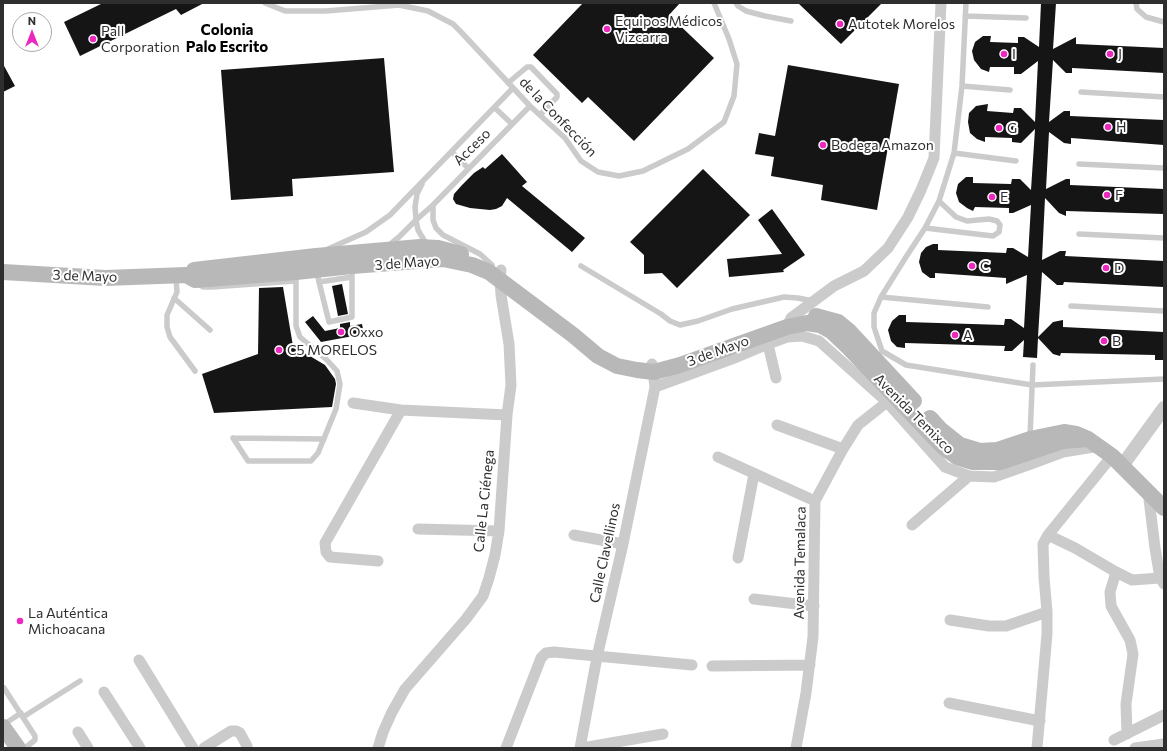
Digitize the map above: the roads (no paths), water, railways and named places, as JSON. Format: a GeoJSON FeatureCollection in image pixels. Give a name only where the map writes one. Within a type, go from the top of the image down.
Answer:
{"type":"FeatureCollection","features":[{"type":"Feature","properties":{"kind":"main road"},"geometry":{"type":"LineString","coordinates":[[365,261],[420,247],[438,248],[459,253],[497,272]]}},
{"type":"Feature","properties":{"kind":"main road","name":"3 de Mayo"},"geometry":{"type":"LineString","coordinates":[[3,272],[105,278],[317,269],[365,261],[440,260],[472,265],[489,272],[497,272],[598,356],[617,366],[654,374],[680,364],[766,339],[788,327],[806,323],[820,325]]}},
{"type":"Feature","properties":{"kind":"main road"},"geometry":{"type":"LineString","coordinates":[[654,374],[666,362],[777,321],[788,327],[799,316],[819,316],[838,322],[850,331],[940,429],[960,445],[980,451],[1030,446]]}},
{"type":"Feature","properties":{"kind":"main road","name":"Avenida Temixco"},"geometry":{"type":"LineString","coordinates":[[820,325],[831,331],[845,344],[943,447],[957,457],[973,462],[1001,462],[1030,446],[1063,442],[1106,452]]}},
{"type":"Feature","properties":{"kind":"main road"},"geometry":{"type":"LineString","coordinates":[[1106,452],[1164,508]]}},
{"type":"Feature","properties":{"kind":"main road"},"geometry":{"type":"LineString","coordinates":[[4,728],[18,748]]}},
{"type":"Feature","properties":{"kind":"street"},"geometry":{"type":"LineString","coordinates":[[941,3],[934,158],[921,190],[908,217],[888,248],[864,271],[834,286],[814,301],[788,327],[802,336],[819,341],[887,402],[945,467],[969,476],[994,477],[1028,466],[1063,452],[1106,452]]}},
{"type":"Feature","properties":{"kind":"street","name":"Calle La Ciénega"},"geometry":{"type":"LineString","coordinates":[[378,748],[392,712],[405,689],[466,619],[483,596],[495,555],[499,531],[507,415],[511,385],[509,344],[497,272]]}},
{"type":"Feature","properties":{"kind":"street"},"geometry":{"type":"LineString","coordinates":[[766,339],[776,378]]}},
{"type":"Feature","properties":{"kind":"street","name":"Calle Clavellinos"},"geometry":{"type":"LineString","coordinates":[[581,748],[597,657],[623,544],[654,374]]}},
{"type":"Feature","properties":{"kind":"street","name":"Avenida Temalaca"},"geometry":{"type":"LineString","coordinates":[[796,748],[806,693],[813,637],[815,501],[858,425],[887,402]]}},
{"type":"Feature","properties":{"kind":"street"},"geometry":{"type":"LineString","coordinates":[[353,403],[401,410],[507,415]]}},
{"type":"Feature","properties":{"kind":"street"},"geometry":{"type":"LineString","coordinates":[[1037,748],[1047,634],[1043,544],[1106,452],[1164,408]]}},
{"type":"Feature","properties":{"kind":"street"},"geometry":{"type":"LineString","coordinates":[[378,561],[330,556],[326,552],[325,543],[401,410]]}},
{"type":"Feature","properties":{"kind":"street"},"geometry":{"type":"LineString","coordinates":[[777,425],[843,450]]}},
{"type":"Feature","properties":{"kind":"street"},"geometry":{"type":"LineString","coordinates":[[718,457],[815,501]]}},
{"type":"Feature","properties":{"kind":"street"},"geometry":{"type":"LineString","coordinates":[[738,558],[754,474]]}},
{"type":"Feature","properties":{"kind":"street"},"geometry":{"type":"LineString","coordinates":[[912,525],[969,476]]}},
{"type":"Feature","properties":{"kind":"street"},"geometry":{"type":"LineString","coordinates":[[1048,535],[1075,548],[1132,580],[1162,582],[1155,548],[1148,491]]}},
{"type":"Feature","properties":{"kind":"street"},"geometry":{"type":"LineString","coordinates":[[418,529],[499,531]]}},
{"type":"Feature","properties":{"kind":"street"},"geometry":{"type":"LineString","coordinates":[[574,535],[623,544]]}},
{"type":"Feature","properties":{"kind":"street"},"geometry":{"type":"LineString","coordinates":[[1116,572],[1110,592],[1111,606],[1130,640],[1133,654],[1126,704],[1127,734]]}},
{"type":"Feature","properties":{"kind":"street"},"geometry":{"type":"LineString","coordinates":[[754,599],[814,606]]}},
{"type":"Feature","properties":{"kind":"street"},"geometry":{"type":"LineString","coordinates":[[950,620],[989,626],[1006,626],[1047,612]]}},
{"type":"Feature","properties":{"kind":"street"},"geometry":{"type":"LineString","coordinates":[[506,748],[542,658],[546,653],[554,652],[692,665]]}},
{"type":"Feature","properties":{"kind":"street"},"geometry":{"type":"LineString","coordinates":[[139,660],[193,748]]}},
{"type":"Feature","properties":{"kind":"street"},"geometry":{"type":"LineString","coordinates":[[712,666],[810,665]]}},
{"type":"Feature","properties":{"kind":"street"},"geometry":{"type":"LineString","coordinates":[[104,692],[140,748]]}},
{"type":"Feature","properties":{"kind":"street"},"geometry":{"type":"LineString","coordinates":[[949,703],[1040,721]]}},
{"type":"Feature","properties":{"kind":"street"},"geometry":{"type":"LineString","coordinates":[[1114,740],[1164,715]]}},
{"type":"Feature","properties":{"kind":"street"},"geometry":{"type":"LineString","coordinates":[[204,748],[231,731],[236,731],[240,734],[247,746]]}},
{"type":"Feature","properties":{"kind":"street"},"geometry":{"type":"LineString","coordinates":[[78,732],[88,748]]}},
{"type":"Feature","properties":{"kind":"street"},"geometry":{"type":"LineString","coordinates":[[581,748],[663,734]]}},
{"type":"Feature","properties":{"kind":"street"},"geometry":{"type":"LineString","coordinates":[[1135,748],[1164,744]]}},
{"type":"Feature","properties":{"kind":"lane","name":"de la Confección"},"geometry":{"type":"LineString","coordinates":[[265,3],[285,11],[326,11],[399,5],[428,11],[453,24],[530,106],[565,138],[581,161],[598,172],[619,176],[643,171],[688,150],[724,122],[734,96],[737,64],[729,39],[714,3]]}},
{"type":"Feature","properties":{"kind":"lane"},"geometry":{"type":"LineString","coordinates":[[736,3],[746,11],[791,21]]}},
{"type":"Feature","properties":{"kind":"lane"},"geometry":{"type":"LineString","coordinates":[[966,3],[962,86],[954,153],[939,201],[925,228],[881,297],[874,313],[874,327],[882,351],[906,366],[1032,385],[1164,379]]}},
{"type":"Feature","properties":{"kind":"lane"},"geometry":{"type":"LineString","coordinates":[[1136,3],[1137,9],[1146,17],[1164,22]]}},
{"type":"Feature","properties":{"kind":"lane"},"geometry":{"type":"LineString","coordinates":[[965,16],[1026,18]]}},
{"type":"Feature","properties":{"kind":"lane"},"geometry":{"type":"LineString","coordinates":[[508,83],[527,67],[531,67],[557,94],[557,97],[540,115]]}},
{"type":"Feature","properties":{"kind":"lane"},"geometry":{"type":"LineString","coordinates":[[962,86],[1010,90]]}},
{"type":"Feature","properties":{"kind":"lane","name":"Acceso"},"geometry":{"type":"LineString","coordinates":[[317,269],[339,244],[366,232],[390,215],[513,88]]}},
{"type":"Feature","properties":{"kind":"lane"},"geometry":{"type":"LineString","coordinates":[[1081,92],[1164,97]]}},
{"type":"Feature","properties":{"kind":"lane","name":"Acceso"},"geometry":{"type":"LineString","coordinates":[[365,261],[399,237],[530,106]]}},
{"type":"Feature","properties":{"kind":"lane"},"geometry":{"type":"LineString","coordinates":[[495,108],[512,124]]}},
{"type":"Feature","properties":{"kind":"lane"},"geometry":{"type":"LineString","coordinates":[[452,152],[468,168]]}},
{"type":"Feature","properties":{"kind":"lane"},"geometry":{"type":"LineString","coordinates":[[954,153],[1016,161]]}},
{"type":"Feature","properties":{"kind":"lane"},"geometry":{"type":"LineString","coordinates":[[1079,164],[1164,168]]}},
{"type":"Feature","properties":{"kind":"lane","name":"Acceso"},"geometry":{"type":"LineString","coordinates":[[424,180],[417,194],[415,207],[416,220],[418,230],[429,248],[440,260]]}},
{"type":"Feature","properties":{"kind":"lane"},"geometry":{"type":"LineString","coordinates":[[925,228],[993,236],[999,232],[1000,224],[997,221],[989,219],[967,221],[956,217],[939,201]]}},
{"type":"Feature","properties":{"kind":"lane"},"geometry":{"type":"LineString","coordinates":[[432,205],[432,220],[436,228],[443,235],[480,254],[497,272]]}},
{"type":"Feature","properties":{"kind":"lane"},"geometry":{"type":"LineString","coordinates":[[1079,234],[1164,238]]}},
{"type":"Feature","properties":{"kind":"lane"},"geometry":{"type":"LineString","coordinates":[[317,269],[329,322],[352,317],[365,261]]}},
{"type":"Feature","properties":{"kind":"lane"},"geometry":{"type":"LineString","coordinates":[[581,266],[661,314],[670,321],[680,325],[698,321],[732,309],[784,297],[814,301]]}},
{"type":"Feature","properties":{"kind":"lane"},"geometry":{"type":"LineString","coordinates":[[297,270],[296,326],[300,337],[327,360],[336,371],[340,384],[336,409],[324,439],[318,453],[311,461],[248,461],[233,438],[324,439]]}},
{"type":"Feature","properties":{"kind":"lane"},"geometry":{"type":"LineString","coordinates":[[188,275],[177,292],[167,315],[167,327],[170,337],[195,371]]}},
{"type":"Feature","properties":{"kind":"lane"},"geometry":{"type":"LineString","coordinates":[[881,297],[988,307]]}},
{"type":"Feature","properties":{"kind":"lane"},"geometry":{"type":"LineString","coordinates":[[174,298],[210,330]]}},
{"type":"Feature","properties":{"kind":"lane"},"geometry":{"type":"LineString","coordinates":[[1071,306],[1164,311]]}},
{"type":"Feature","properties":{"kind":"lane"},"geometry":{"type":"LineString","coordinates":[[1030,446],[1033,365]]}},
{"type":"Feature","properties":{"kind":"lane"},"geometry":{"type":"LineString","coordinates":[[4,728],[22,715],[80,680]]}},
{"type":"Feature","properties":{"kind":"lane"},"geometry":{"type":"LineString","coordinates":[[4,688],[35,736],[35,740],[25,748]]}},
{"type":"Feature","properties":{"kind":"place","name":"Autotek Morelos"},"geometry":{"type":"Point","coordinates":[840,24]}},
{"type":"Feature","properties":{"kind":"place","name":"Equipos Médicos Vizcarra"},"geometry":{"type":"Point","coordinates":[607,29]}},
{"type":"Feature","properties":{"kind":"place","name":"Pall Corporation"},"geometry":{"type":"Point","coordinates":[93,39]}},
{"type":"Feature","properties":{"kind":"place","name":"I"},"geometry":{"type":"Point","coordinates":[1004,54]}},
{"type":"Feature","properties":{"kind":"place","name":"J"},"geometry":{"type":"Point","coordinates":[1110,54]}},
{"type":"Feature","properties":{"kind":"place","name":"H"},"geometry":{"type":"Point","coordinates":[1108,127]}},
{"type":"Feature","properties":{"kind":"place","name":"G"},"geometry":{"type":"Point","coordinates":[999,128]}},
{"type":"Feature","properties":{"kind":"place","name":"Bodega Amazon"},"geometry":{"type":"Point","coordinates":[823,145]}},
{"type":"Feature","properties":{"kind":"place","name":"F"},"geometry":{"type":"Point","coordinates":[1107,195]}},
{"type":"Feature","properties":{"kind":"place","name":"E"},"geometry":{"type":"Point","coordinates":[992,197]}},
{"type":"Feature","properties":{"kind":"place","name":"C"},"geometry":{"type":"Point","coordinates":[972,266]}},
{"type":"Feature","properties":{"kind":"place","name":"D"},"geometry":{"type":"Point","coordinates":[1106,268]}},
{"type":"Feature","properties":{"kind":"place","name":"Oxxo"},"geometry":{"type":"Point","coordinates":[341,332]}},
{"type":"Feature","properties":{"kind":"place","name":"A"},"geometry":{"type":"Point","coordinates":[955,335]}},
{"type":"Feature","properties":{"kind":"place","name":"B"},"geometry":{"type":"Point","coordinates":[1104,341]}},
{"type":"Feature","properties":{"kind":"place","name":"C5 MORELOS"},"geometry":{"type":"Point","coordinates":[279,350]}},
{"type":"Feature","properties":{"kind":"place","name":"La Auténtica Michoacana"},"geometry":{"type":"Point","coordinates":[20,621]}},
{"type":"Feature","properties":{"kind":"district","name":"Colonia Palo Escrito"},"geometry":{"type":"Point","coordinates":[227,38]}}]}
